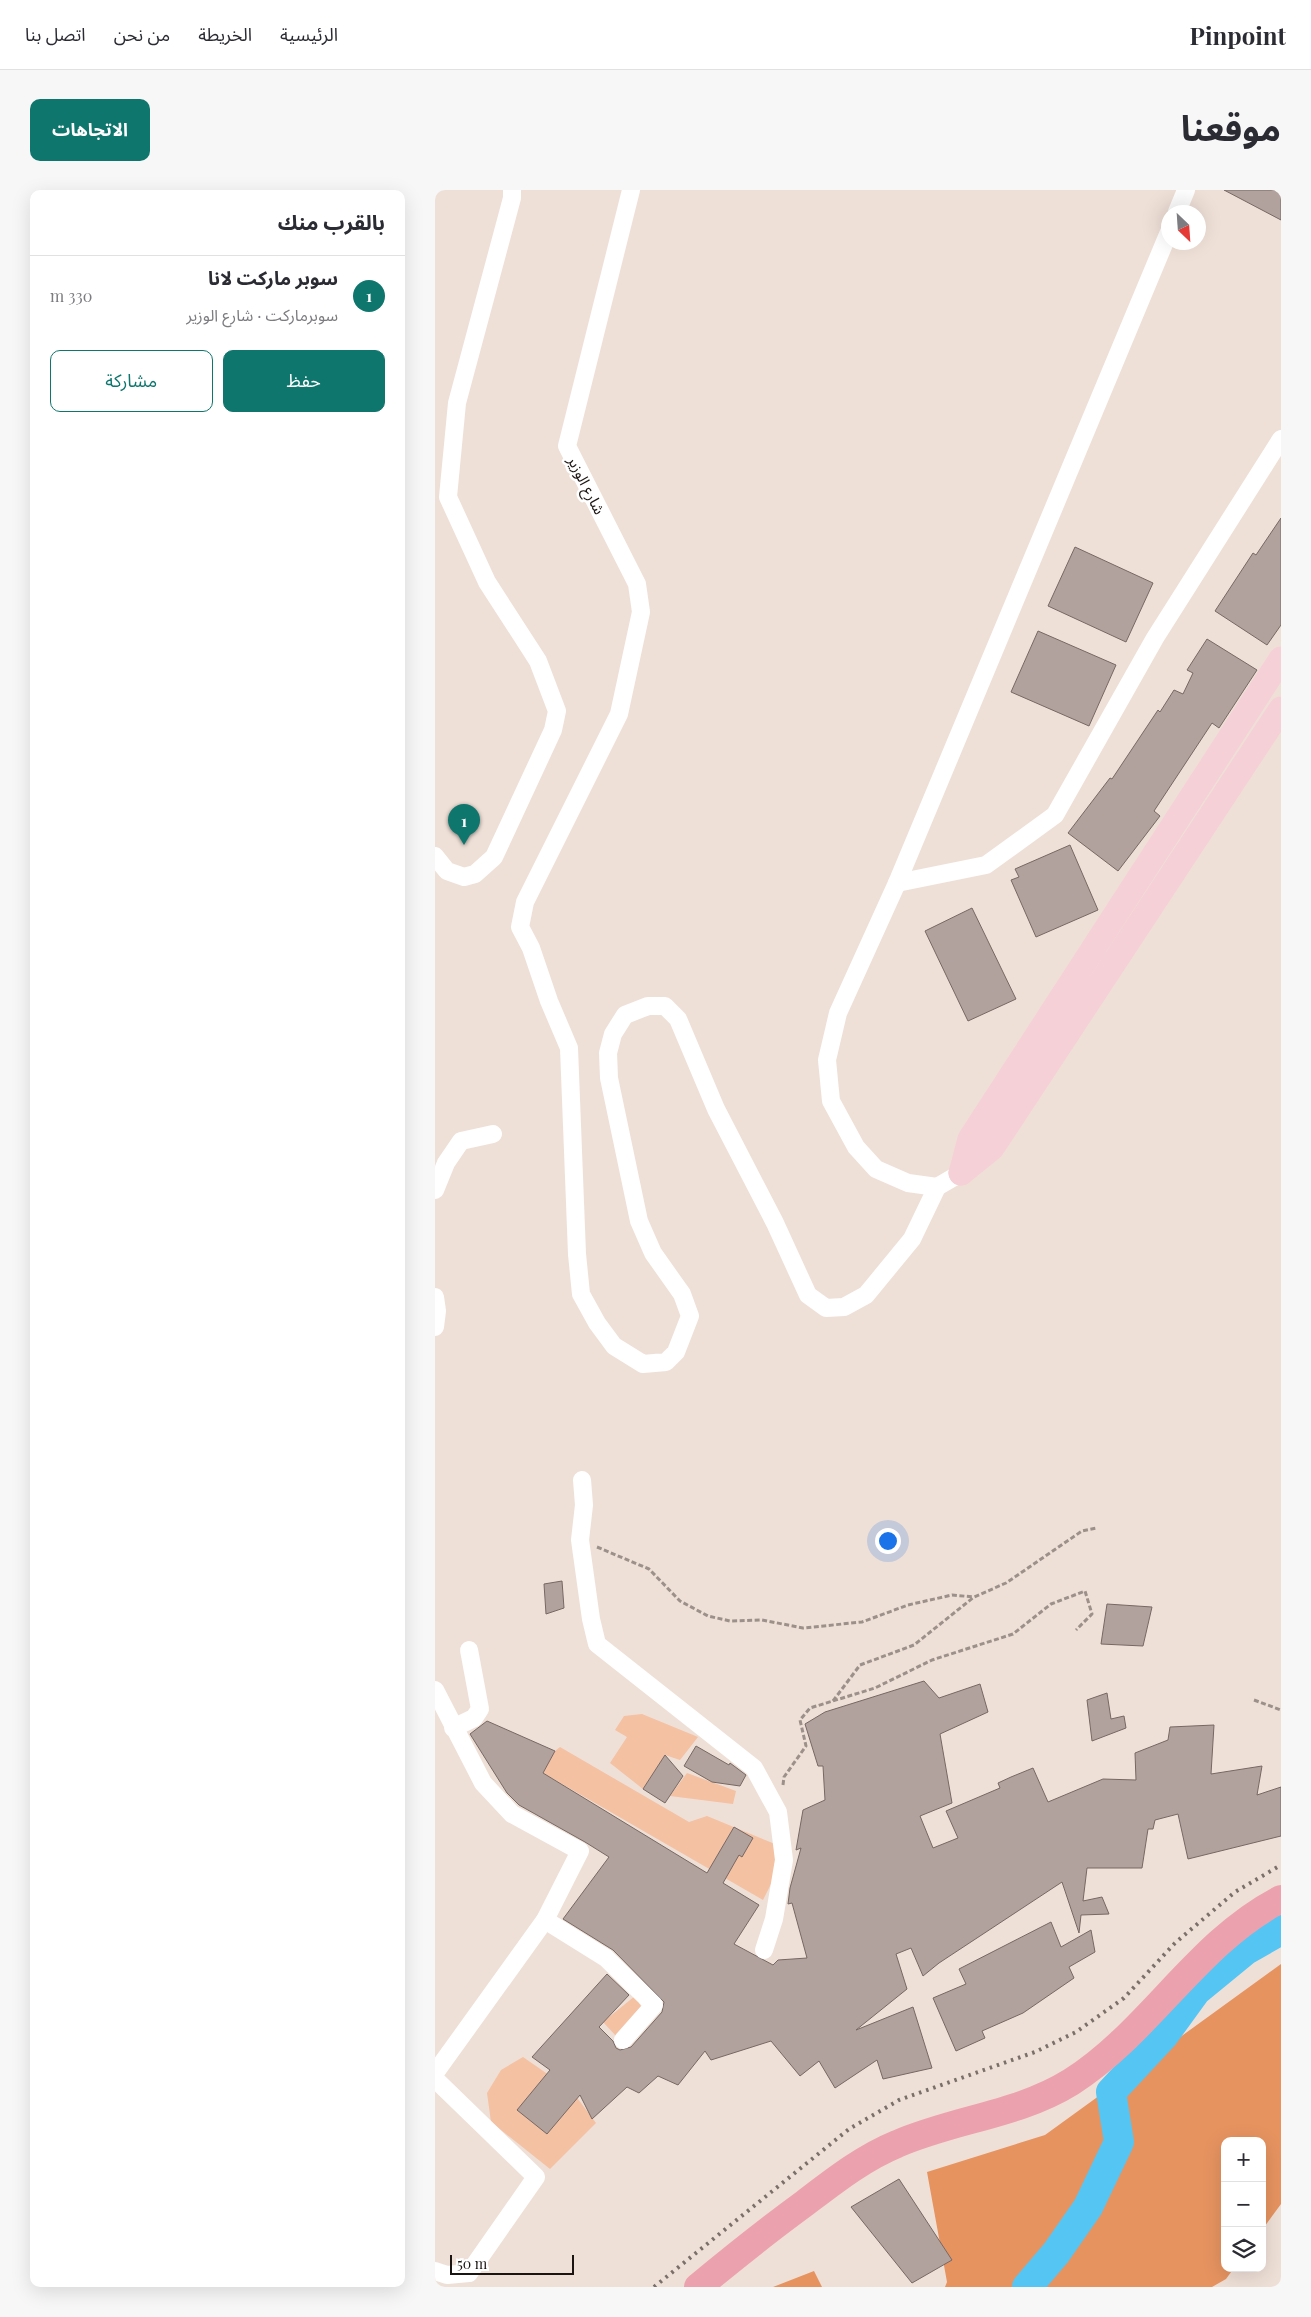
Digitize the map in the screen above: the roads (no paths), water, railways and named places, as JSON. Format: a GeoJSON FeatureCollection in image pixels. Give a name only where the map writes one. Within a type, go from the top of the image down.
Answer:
{"type":"FeatureCollection","features":[{"type":"Feature","properties":{"kind":"main road"},"geometry":{"type":"LineString","coordinates":[[698,2287],[772,2228],[866,2160],[931,2130],[1029,2103],[1072,2081],[1122,2040],[1236,1927],[1260,1909],[1281,1898]]}},
{"type":"Feature","properties":{"kind":"street"},"geometry":{"type":"LineString","coordinates":[[435,856],[447,871],[464,877],[475,874],[494,858],[553,730],[557,711],[538,660],[487,582],[448,497],[457,403],[512,190]]}},
{"type":"Feature","properties":{"kind":"street","name":"شارع الوزير"},"geometry":{"type":"LineString","coordinates":[[631,190],[567,446],[637,584],[641,612],[619,714],[525,902],[520,927],[531,948],[549,1001],[569,1048],[577,1254],[581,1294],[597,1323],[614,1346],[643,1364],[666,1362],[676,1352],[690,1316],[682,1294],[653,1253],[639,1221],[609,1078],[608,1052],[613,1034],[625,1015],[648,1006],[665,1006],[678,1019],[716,1109],[775,1223],[808,1295],[826,1308],[843,1307],[867,1295],[913,1240],[937,1187]]}},
{"type":"Feature","properties":{"kind":"street"},"geometry":{"type":"LineString","coordinates":[[1180,205],[1186,190]]}},
{"type":"Feature","properties":{"kind":"street"},"geometry":{"type":"LineString","coordinates":[[1161,250],[897,883],[838,1013],[827,1060],[831,1101],[856,1146],[876,1169],[908,1183],[937,1187],[961,1173],[992,1148],[1281,709]]}},
{"type":"Feature","properties":{"kind":"street"},"geometry":{"type":"LineString","coordinates":[[897,883],[986,864],[1055,815],[1155,638],[1281,439]]}},
{"type":"Feature","properties":{"kind":"street"},"geometry":{"type":"LineString","coordinates":[[961,1173],[971,1139],[1281,659]]}},
{"type":"Feature","properties":{"kind":"street"},"geometry":{"type":"LineString","coordinates":[[435,1190],[446,1163],[461,1141],[493,1134]]}},
{"type":"Feature","properties":{"kind":"street"},"geometry":{"type":"LineString","coordinates":[[435,1297],[437,1311],[435,1327]]}},
{"type":"Feature","properties":{"kind":"street"},"geometry":{"type":"LineString","coordinates":[[582,1480],[584,1505],[580,1540],[591,1619],[597,1644],[754,1768],[778,1812],[784,1860],[774,1919],[764,1950]]}},
{"type":"Feature","properties":{"kind":"street"},"geometry":{"type":"LineString","coordinates":[[453,1728],[474,1718],[480,1708],[469,1650]]}},
{"type":"Feature","properties":{"kind":"street"},"geometry":{"type":"LineString","coordinates":[[435,1690],[483,1783],[512,1814],[580,1851],[545,1920],[435,2073]]}},
{"type":"Feature","properties":{"kind":"street"},"geometry":{"type":"LineString","coordinates":[[545,1920],[605,1958],[654,2005],[623,2040]]}},
{"type":"Feature","properties":{"kind":"street"},"geometry":{"type":"LineString","coordinates":[[435,2080],[536,2177],[469,2273],[447,2275],[435,2271]]}},
{"type":"Feature","properties":{"kind":"waterway"},"geometry":{"type":"LineString","coordinates":[[1027,2287],[1056,2253],[1088,2207],[1119,2142],[1111,2092],[1164,2035],[1196,1991],[1246,1950],[1281,1930]]}},
{"type":"Feature","properties":{"kind":"railway"},"geometry":{"type":"LineString","coordinates":[[654,2287],[849,2129],[899,2100],[1035,2052],[1076,2032],[1124,1998],[1175,1943],[1235,1892],[1281,1865]]}},
{"type":"Feature","properties":{"kind":"place","name":"سوبر ماركت لانا"},"geometry":{"type":"Point","coordinates":[464,845]}}]}
